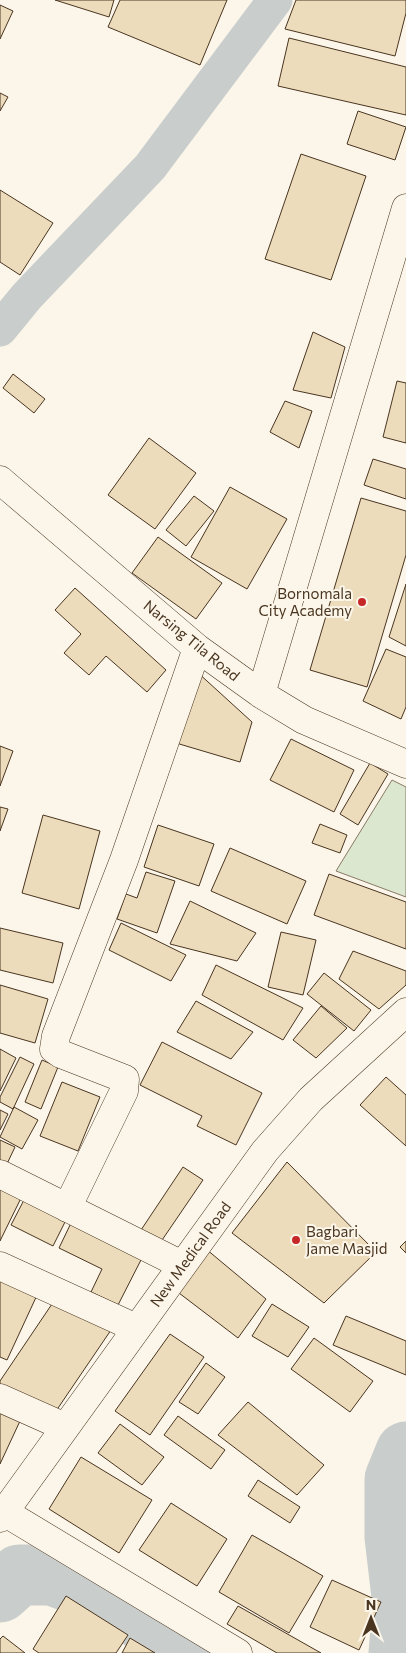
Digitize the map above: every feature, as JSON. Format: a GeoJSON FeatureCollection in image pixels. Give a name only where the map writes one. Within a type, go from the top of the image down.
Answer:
{"type":"FeatureCollection","features":[{"type":"Feature","properties":{"kind":"street"},"geometry":{"type":"LineString","coordinates":[[261,694],[406,208]]}},
{"type":"Feature","properties":{"kind":"street","name":"Narsing Tila Road"},"geometry":{"type":"LineString","coordinates":[[0,480],[197,648],[261,694],[304,720],[406,764]]}},
{"type":"Feature","properties":{"kind":"street"},"geometry":{"type":"LineString","coordinates":[[67,1208],[124,1091],[125,1079],[61,1054],[54,1048],[56,1036],[124,860],[197,648]]}},
{"type":"Feature","properties":{"kind":"street","name":"New Medical Road"},"geometry":{"type":"LineString","coordinates":[[2,1515],[265,1151],[311,1099],[406,1012]]}},
{"type":"Feature","properties":{"kind":"street"},"geometry":{"type":"LineString","coordinates":[[0,1174],[182,1265]]}},
{"type":"Feature","properties":{"kind":"street"},"geometry":{"type":"LineString","coordinates":[[0,1266],[136,1328]]}},
{"type":"Feature","properties":{"kind":"street"},"geometry":{"type":"LineString","coordinates":[[0,1398],[65,1427]]}},
{"type":"Feature","properties":{"kind":"street"},"geometry":{"type":"LineString","coordinates":[[2,1515],[238,1653]]}},
{"type":"Feature","properties":{"kind":"green space"},"geometry":{"type":"Polygon","coordinates":[[[392,780],[406,787],[406,897],[336,871],[392,780]]]}},
{"type":"Feature","properties":{"kind":"building"},"geometry":{"type":"Polygon","coordinates":[[[55,0],[114,0],[109,17],[55,0]]]}},
{"type":"Feature","properties":{"kind":"building"},"geometry":{"type":"Polygon","coordinates":[[[120,0],[227,0],[200,65],[108,27],[120,0]]]}},
{"type":"Feature","properties":{"kind":"building"},"geometry":{"type":"Polygon","coordinates":[[[296,0],[406,0],[406,13],[395,56],[285,29],[296,0]]]}},
{"type":"Feature","properties":{"kind":"building"},"geometry":{"type":"Polygon","coordinates":[[[0,5],[13,11],[0,39],[0,5]]]}},
{"type":"Feature","properties":{"kind":"building"},"geometry":{"type":"Polygon","coordinates":[[[289,38],[406,67],[406,115],[278,86],[289,38]]]}},
{"type":"Feature","properties":{"kind":"building"},"geometry":{"type":"Polygon","coordinates":[[[0,93],[8,97],[0,111],[0,93]]]}},
{"type":"Feature","properties":{"kind":"building"},"geometry":{"type":"Polygon","coordinates":[[[358,111],[406,127],[395,160],[347,144],[358,111]]]}},
{"type":"Feature","properties":{"kind":"building"},"geometry":{"type":"Polygon","coordinates":[[[301,154],[366,176],[331,280],[265,259],[301,154]]]}},
{"type":"Feature","properties":{"kind":"building"},"geometry":{"type":"Polygon","coordinates":[[[0,190],[53,223],[20,275],[0,262],[0,190]]]}},
{"type":"Feature","properties":{"kind":"building"},"geometry":{"type":"Polygon","coordinates":[[[313,332],[345,347],[331,398],[293,390],[313,332]]]}},
{"type":"Feature","properties":{"kind":"building"},"geometry":{"type":"Polygon","coordinates":[[[13,374],[45,399],[34,413],[3,388],[13,374]]]}},
{"type":"Feature","properties":{"kind":"building"},"geometry":{"type":"Polygon","coordinates":[[[397,381],[406,383],[406,443],[383,437],[397,381]]]}},
{"type":"Feature","properties":{"kind":"building"},"geometry":{"type":"Polygon","coordinates":[[[285,401],[312,411],[299,448],[270,432],[285,401]]]}},
{"type":"Feature","properties":{"kind":"building"},"geometry":{"type":"Polygon","coordinates":[[[149,438],[196,473],[155,529],[108,495],[149,438]]]}},
{"type":"Feature","properties":{"kind":"building"},"geometry":{"type":"Polygon","coordinates":[[[373,459],[406,469],[406,499],[364,485],[373,459]]]}},
{"type":"Feature","properties":{"kind":"building"},"geometry":{"type":"Polygon","coordinates":[[[230,487],[287,519],[247,589],[191,557],[230,487]]]}},
{"type":"Feature","properties":{"kind":"building"},"geometry":{"type":"Polygon","coordinates":[[[194,496],[214,511],[186,546],[166,530],[194,496]]]}},
{"type":"Feature","properties":{"kind":"building"},"geometry":{"type":"Polygon","coordinates":[[[361,498],[406,511],[406,555],[367,687],[310,670],[361,498]]]}},
{"type":"Feature","properties":{"kind":"building"},"geometry":{"type":"Polygon","coordinates":[[[158,537],[222,583],[196,619],[132,573],[158,537]]]}},
{"type":"Feature","properties":{"kind":"building"},"geometry":{"type":"Polygon","coordinates":[[[406,584],[406,646],[389,637],[406,584]]]}},
{"type":"Feature","properties":{"kind":"building"},"geometry":{"type":"Polygon","coordinates":[[[75,588],[166,670],[147,692],[106,656],[89,675],[64,653],[81,634],[55,610],[75,588]]]}},
{"type":"Feature","properties":{"kind":"building"},"geometry":{"type":"Polygon","coordinates":[[[386,649],[406,657],[406,707],[401,719],[363,701],[386,649]]]}},
{"type":"Feature","properties":{"kind":"building"},"geometry":{"type":"Polygon","coordinates":[[[196,671],[252,722],[240,762],[176,743],[196,671]]]}},
{"type":"Feature","properties":{"kind":"building"},"geometry":{"type":"Polygon","coordinates":[[[291,739],[354,770],[334,812],[270,780],[291,739]]]}},
{"type":"Feature","properties":{"kind":"building"},"geometry":{"type":"Polygon","coordinates":[[[0,746],[13,751],[0,786],[0,746]]]}},
{"type":"Feature","properties":{"kind":"building"},"geometry":{"type":"Polygon","coordinates":[[[370,763],[388,774],[358,825],[340,814],[370,763]]]}},
{"type":"Feature","properties":{"kind":"building"},"geometry":{"type":"Polygon","coordinates":[[[0,807],[8,809],[0,831],[0,807]]]}},
{"type":"Feature","properties":{"kind":"building"},"geometry":{"type":"Polygon","coordinates":[[[43,815],[100,831],[79,909],[22,893],[43,815]]]}},
{"type":"Feature","properties":{"kind":"building"},"geometry":{"type":"Polygon","coordinates":[[[320,824],[347,835],[340,853],[312,843],[320,824]]]}},
{"type":"Feature","properties":{"kind":"building"},"geometry":{"type":"Polygon","coordinates":[[[158,825],[214,844],[199,886],[144,867],[158,825]]]}},
{"type":"Feature","properties":{"kind":"building"},"geometry":{"type":"Polygon","coordinates":[[[230,848],[306,881],[287,924],[211,891],[230,848]]]}},
{"type":"Feature","properties":{"kind":"building"},"geometry":{"type":"Polygon","coordinates":[[[146,872],[175,881],[157,933],[117,919],[126,894],[137,898],[146,872]]]}},
{"type":"Feature","properties":{"kind":"building"},"geometry":{"type":"Polygon","coordinates":[[[329,874],[406,902],[406,949],[314,915],[329,874]]]}},
{"type":"Feature","properties":{"kind":"building"},"geometry":{"type":"Polygon","coordinates":[[[190,901],[256,933],[237,961],[170,944],[190,901]]]}},
{"type":"Feature","properties":{"kind":"building"},"geometry":{"type":"Polygon","coordinates":[[[121,923],[186,955],[171,981],[109,950],[121,923]]]}},
{"type":"Feature","properties":{"kind":"building"},"geometry":{"type":"Polygon","coordinates":[[[0,928],[63,943],[53,983],[0,970],[0,928]]]}},
{"type":"Feature","properties":{"kind":"building"},"geometry":{"type":"Polygon","coordinates":[[[281,932],[316,940],[303,995],[268,987],[281,932]]]}},
{"type":"Feature","properties":{"kind":"building"},"geometry":{"type":"Polygon","coordinates":[[[353,951],[406,971],[406,985],[379,1009],[339,979],[353,951]]]}},
{"type":"Feature","properties":{"kind":"building"},"geometry":{"type":"Polygon","coordinates":[[[216,965],[303,1008],[283,1040],[202,995],[216,965]]]}},
{"type":"Feature","properties":{"kind":"building"},"geometry":{"type":"Polygon","coordinates":[[[324,973],[371,1010],[354,1031],[307,994],[324,973]]]}},
{"type":"Feature","properties":{"kind":"building"},"geometry":{"type":"Polygon","coordinates":[[[0,985],[48,999],[35,1043],[0,1033],[0,985]]]}},
{"type":"Feature","properties":{"kind":"building"},"geometry":{"type":"Polygon","coordinates":[[[196,1001],[253,1032],[231,1059],[177,1032],[196,1001]]]}},
{"type":"Feature","properties":{"kind":"building"},"geometry":{"type":"Polygon","coordinates":[[[321,1006],[347,1028],[316,1058],[293,1040],[321,1006]]]}},
{"type":"Feature","properties":{"kind":"building"},"geometry":{"type":"Polygon","coordinates":[[[162,1042],[262,1093],[236,1145],[197,1126],[202,1116],[140,1085],[162,1042]]]}},
{"type":"Feature","properties":{"kind":"building"},"geometry":{"type":"Polygon","coordinates":[[[0,1049],[16,1058],[0,1091],[0,1049]]]}},
{"type":"Feature","properties":{"kind":"building"},"geometry":{"type":"Polygon","coordinates":[[[20,1057],[34,1064],[13,1109],[0,1102],[0,1097],[20,1057]]]}},
{"type":"Feature","properties":{"kind":"building"},"geometry":{"type":"Polygon","coordinates":[[[42,1060],[58,1067],[41,1109],[25,1102],[42,1060]]]}},
{"type":"Feature","properties":{"kind":"building"},"geometry":{"type":"Polygon","coordinates":[[[386,1077],[406,1095],[406,1146],[360,1105],[386,1077]]]}},
{"type":"Feature","properties":{"kind":"building"},"geometry":{"type":"Polygon","coordinates":[[[62,1082],[100,1097],[78,1151],[40,1136],[62,1082]]]}},
{"type":"Feature","properties":{"kind":"building"},"geometry":{"type":"Polygon","coordinates":[[[14,1107],[38,1120],[22,1149],[0,1137],[14,1107]]]}},
{"type":"Feature","properties":{"kind":"building"},"geometry":{"type":"Polygon","coordinates":[[[0,1110],[8,1114],[0,1130],[0,1110]]]}},
{"type":"Feature","properties":{"kind":"building"},"geometry":{"type":"Polygon","coordinates":[[[0,1140],[15,1147],[5,1168],[0,1165],[0,1140]]]}},
{"type":"Feature","properties":{"kind":"building"},"geometry":{"type":"Polygon","coordinates":[[[287,1162],[376,1252],[324,1303],[232,1233],[287,1162]]]}},
{"type":"Feature","properties":{"kind":"building"},"geometry":{"type":"Polygon","coordinates":[[[183,1167],[203,1180],[158,1246],[139,1233],[183,1167]]]}},
{"type":"Feature","properties":{"kind":"building"},"geometry":{"type":"Polygon","coordinates":[[[0,1185],[22,1196],[0,1241],[0,1185]]]}},
{"type":"Feature","properties":{"kind":"building"},"geometry":{"type":"Polygon","coordinates":[[[24,1200],[66,1220],[53,1246],[11,1225],[24,1200]]]}},
{"type":"Feature","properties":{"kind":"building"},"geometry":{"type":"Polygon","coordinates":[[[72,1221],[143,1256],[118,1305],[91,1292],[102,1269],[59,1248],[72,1221]]]}},
{"type":"Feature","properties":{"kind":"building"},"geometry":{"type":"Polygon","coordinates":[[[406,1241],[406,1253],[400,1247],[406,1241]]]}},
{"type":"Feature","properties":{"kind":"building"},"geometry":{"type":"Polygon","coordinates":[[[206,1249],[266,1299],[238,1338],[179,1293],[206,1249]]]}},
{"type":"Feature","properties":{"kind":"building"},"geometry":{"type":"Polygon","coordinates":[[[0,1276],[38,1293],[7,1360],[0,1357],[0,1276]]]}},
{"type":"Feature","properties":{"kind":"building"},"geometry":{"type":"Polygon","coordinates":[[[54,1301],[111,1330],[56,1411],[0,1387],[0,1381],[54,1301]]]}},
{"type":"Feature","properties":{"kind":"building"},"geometry":{"type":"Polygon","coordinates":[[[272,1304],[309,1327],[288,1357],[252,1336],[272,1304]]]}},
{"type":"Feature","properties":{"kind":"building"},"geometry":{"type":"Polygon","coordinates":[[[346,1316],[406,1341],[406,1375],[333,1345],[346,1316]]]}},
{"type":"Feature","properties":{"kind":"building"},"geometry":{"type":"Polygon","coordinates":[[[170,1334],[204,1357],[150,1435],[115,1411],[170,1334]]]}},
{"type":"Feature","properties":{"kind":"building"},"geometry":{"type":"Polygon","coordinates":[[[314,1338],[373,1381],[350,1412],[291,1369],[314,1338]]]}},
{"type":"Feature","properties":{"kind":"building"},"geometry":{"type":"Polygon","coordinates":[[[206,1363],[225,1377],[198,1414],[179,1402],[206,1363]]]}},
{"type":"Feature","properties":{"kind":"building"},"geometry":{"type":"Polygon","coordinates":[[[248,1402],[324,1465],[297,1495],[218,1435],[248,1402]]]}},
{"type":"Feature","properties":{"kind":"building"},"geometry":{"type":"Polygon","coordinates":[[[0,1412],[20,1421],[0,1464],[0,1412]]]}},
{"type":"Feature","properties":{"kind":"building"},"geometry":{"type":"Polygon","coordinates":[[[178,1416],[225,1450],[211,1469],[164,1435],[178,1416]]]}},
{"type":"Feature","properties":{"kind":"building"},"geometry":{"type":"Polygon","coordinates":[[[120,1424],[164,1457],[142,1485],[98,1453],[120,1424]]]}},
{"type":"Feature","properties":{"kind":"building"},"geometry":{"type":"Polygon","coordinates":[[[81,1457],[152,1500],[119,1553],[49,1509],[81,1457]]]}},
{"type":"Feature","properties":{"kind":"building"},"geometry":{"type":"Polygon","coordinates":[[[258,1480],[300,1507],[290,1523],[248,1496],[258,1480]]]}},
{"type":"Feature","properties":{"kind":"building"},"geometry":{"type":"Polygon","coordinates":[[[171,1503],[227,1539],[197,1586],[139,1550],[171,1503]]]}},
{"type":"Feature","properties":{"kind":"building"},"geometry":{"type":"Polygon","coordinates":[[[252,1535],[323,1576],[289,1633],[219,1592],[252,1535]]]}},
{"type":"Feature","properties":{"kind":"building"},"geometry":{"type":"Polygon","coordinates":[[[332,1580],[381,1602],[359,1650],[310,1627],[332,1580]]]}},
{"type":"Feature","properties":{"kind":"building"},"geometry":{"type":"Polygon","coordinates":[[[66,1596],[128,1635],[116,1653],[39,1653],[33,1649],[66,1596]]]}},
{"type":"Feature","properties":{"kind":"building"},"geometry":{"type":"Polygon","coordinates":[[[238,1606],[321,1653],[277,1653],[227,1624],[238,1606]]]}},
{"type":"Feature","properties":{"kind":"building"},"geometry":{"type":"Polygon","coordinates":[[[3,1636],[25,1653],[0,1653],[0,1639],[3,1636]]]}},
{"type":"Feature","properties":{"kind":"building"},"geometry":{"type":"Polygon","coordinates":[[[130,1638],[155,1653],[122,1653],[130,1638]]]}},
{"type":"Feature","properties":{"kind":"waterway"},"geometry":{"type":"LineString","coordinates":[[0,329],[27,296],[150,167],[275,0]]}},
{"type":"Feature","properties":{"kind":"waterway"},"geometry":{"type":"LineString","coordinates":[[399,1653],[403,1605],[395,1537],[395,1479],[406,1452]]}},
{"type":"Feature","properties":{"kind":"waterway"},"geometry":{"type":"LineString","coordinates":[[0,1592],[19,1575],[52,1575],[100,1593],[194,1653]]}},
{"type":"Feature","properties":{"kind":"place","name":"Bornomala City Academy"},"geometry":{"type":"Point","coordinates":[362,602]}},
{"type":"Feature","properties":{"kind":"place","name":"Bagbari Jame Masjid"},"geometry":{"type":"Point","coordinates":[296,1240]}}]}
